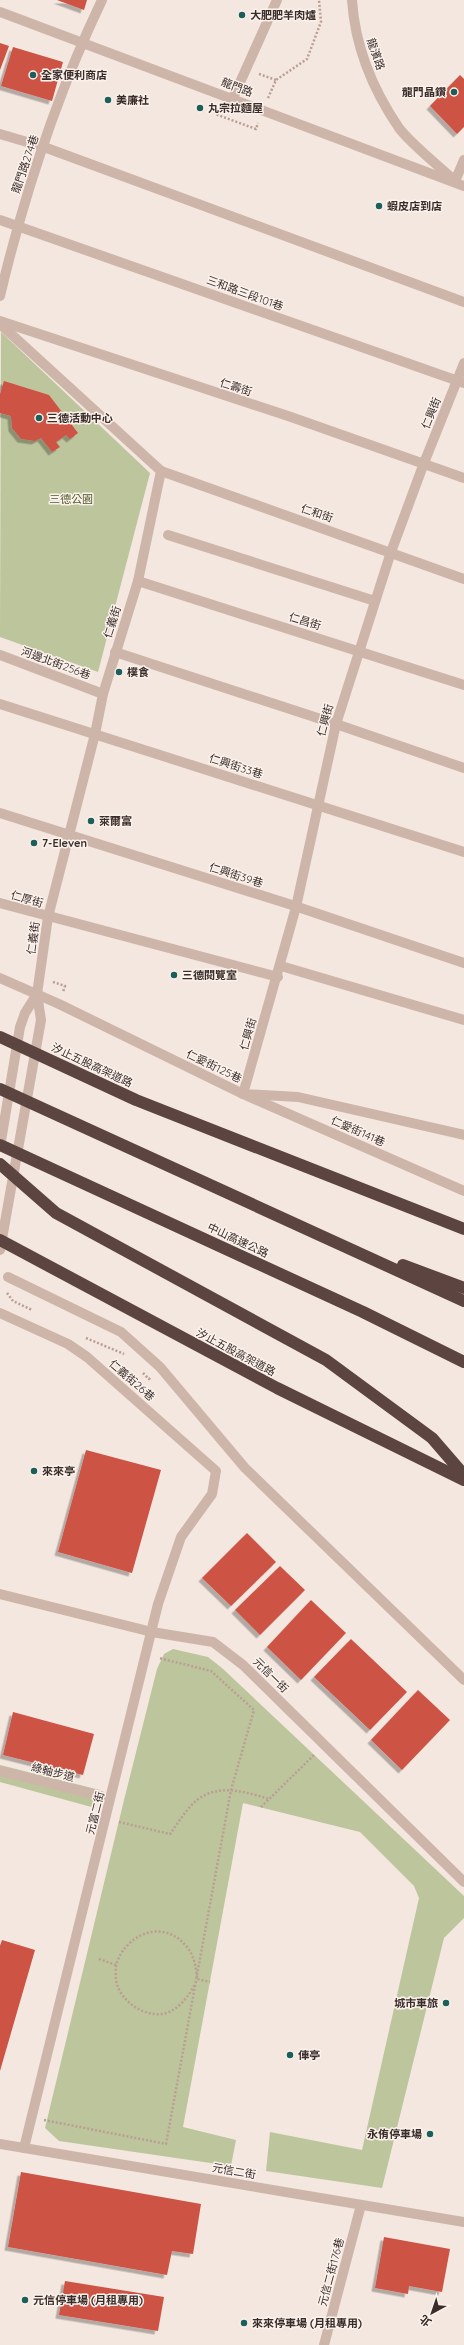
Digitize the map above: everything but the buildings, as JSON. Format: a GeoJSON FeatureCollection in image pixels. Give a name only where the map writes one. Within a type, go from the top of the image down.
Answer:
{"type":"FeatureCollection","features":[{"type":"Feature","properties":{"kind":"highway","name":"汐止五股高架道路"},"geometry":{"type":"LineString","coordinates":[[0,1036],[136,1100],[464,1229]]}},
{"type":"Feature","properties":{"kind":"highway"},"geometry":{"type":"LineString","coordinates":[[0,1089],[92,1133],[464,1301]]}},
{"type":"Feature","properties":{"kind":"highway","name":"中山高速公路"},"geometry":{"type":"LineString","coordinates":[[0,1146],[71,1176],[363,1312],[464,1362]]}},
{"type":"Feature","properties":{"kind":"highway"},"geometry":{"type":"LineString","coordinates":[[0,1164],[56,1213],[326,1360],[432,1438],[464,1475]]}},
{"type":"Feature","properties":{"kind":"highway"},"geometry":{"type":"LineString","coordinates":[[300,1226],[464,1288]]}},
{"type":"Feature","properties":{"kind":"highway","name":"汐止五股高架道路"},"geometry":{"type":"LineString","coordinates":[[0,1240],[277,1388],[464,1480]]}},
{"type":"Feature","properties":{"kind":"street","name":"龍門路274巷"},"geometry":{"type":"LineString","coordinates":[[0,296],[17,225],[82,42],[102,0]]}},
{"type":"Feature","properties":{"kind":"street"},"geometry":{"type":"LineString","coordinates":[[233,98],[277,0]]}},
{"type":"Feature","properties":{"kind":"street","name":"龍濱路"},"geometry":{"type":"LineString","coordinates":[[352,0],[353,20],[366,68],[400,129],[460,184]]}},
{"type":"Feature","properties":{"kind":"street","name":"龍門路"},"geometry":{"type":"LineString","coordinates":[[0,12],[460,184]]}},
{"type":"Feature","properties":{"kind":"street"},"geometry":{"type":"LineString","coordinates":[[0,134],[44,147],[464,302]]}},
{"type":"Feature","properties":{"kind":"street"},"geometry":{"type":"LineString","coordinates":[[460,184],[464,160]]}},
{"type":"Feature","properties":{"kind":"street","name":"三和路三段101巷"},"geometry":{"type":"LineString","coordinates":[[0,220],[460,382]]}},
{"type":"Feature","properties":{"kind":"street","name":"仁壽街"},"geometry":{"type":"LineString","coordinates":[[0,321],[424,463],[464,478]]}},
{"type":"Feature","properties":{"kind":"street"},"geometry":{"type":"LineString","coordinates":[[0,324],[161,471]]}},
{"type":"Feature","properties":{"kind":"street","name":"仁興街"},"geometry":{"type":"LineString","coordinates":[[243,1094],[278,977],[296,907],[336,724],[392,552],[424,463],[460,382],[464,363]]}},
{"type":"Feature","properties":{"kind":"street","name":"仁和街"},"geometry":{"type":"LineString","coordinates":[[161,471],[392,552],[464,579]]}},
{"type":"Feature","properties":{"kind":"street","name":"仁義街"},"geometry":{"type":"LineString","coordinates":[[0,1250],[41,1020],[37,994],[48,917],[68,834],[95,734],[103,694],[138,581],[161,471]]}},
{"type":"Feature","properties":{"kind":"street"},"geometry":{"type":"LineString","coordinates":[[168,535],[375,602]]}},
{"type":"Feature","properties":{"kind":"street","name":"仁昌街"},"geometry":{"type":"LineString","coordinates":[[138,581],[359,650],[464,685]]}},
{"type":"Feature","properties":{"kind":"street"},"geometry":{"type":"LineString","coordinates":[[115,652],[336,724],[464,768]]}},
{"type":"Feature","properties":{"kind":"street","name":"河邊北街256巷"},"geometry":{"type":"LineString","coordinates":[[0,655],[103,694]]}},
{"type":"Feature","properties":{"kind":"street","name":"仁興街33巷"},"geometry":{"type":"LineString","coordinates":[[0,704],[318,804],[464,852]]}},
{"type":"Feature","properties":{"kind":"street","name":"仁興街39巷"},"geometry":{"type":"LineString","coordinates":[[0,813],[296,907],[464,963]]}},
{"type":"Feature","properties":{"kind":"street","name":"仁厚街"},"geometry":{"type":"LineString","coordinates":[[0,904],[278,977]]}},
{"type":"Feature","properties":{"kind":"street"},"geometry":{"type":"LineString","coordinates":[[281,966],[464,1020]]}},
{"type":"Feature","properties":{"kind":"street","name":"仁愛街125巷"},"geometry":{"type":"LineString","coordinates":[[0,978],[37,994],[243,1094],[298,1096],[464,1135]]}},
{"type":"Feature","properties":{"kind":"street","name":"仁義街"},"geometry":{"type":"LineString","coordinates":[[0,1146],[20,1027],[25,1014],[37,994]]}},
{"type":"Feature","properties":{"kind":"street","name":"仁愛街141巷"},"geometry":{"type":"LineString","coordinates":[[243,1094],[464,1191]]}},
{"type":"Feature","properties":{"kind":"street"},"geometry":{"type":"LineString","coordinates":[[8,1278],[121,1332],[160,1367],[245,1468],[464,1680]]}},
{"type":"Feature","properties":{"kind":"street","name":"仁義街26巷"},"geometry":{"type":"LineString","coordinates":[[0,1313],[68,1344],[87,1357],[216,1471],[212,1494]]}},
{"type":"Feature","properties":{"kind":"street","name":"元富二街"},"geometry":{"type":"LineString","coordinates":[[24,2148],[168,1570],[181,1537],[212,1494]]}},
{"type":"Feature","properties":{"kind":"street","name":"元信一街"},"geometry":{"type":"LineString","coordinates":[[0,1594],[152,1632],[213,1642],[243,1665],[464,1882]]}},
{"type":"Feature","properties":{"kind":"street","name":"綠軸步道"},"geometry":{"type":"LineString","coordinates":[[0,1771],[101,1796]]}},
{"type":"Feature","properties":{"kind":"street","name":"元信二街"},"geometry":{"type":"LineString","coordinates":[[0,2144],[464,2222]]}},
{"type":"Feature","properties":{"kind":"street","name":"元信二街176巷"},"geometry":{"type":"LineString","coordinates":[[324,2345],[361,2205]]}},
{"type":"Feature","properties":{"kind":"path"},"geometry":{"type":"LineString","coordinates":[[276,80],[308,59],[321,22],[319,0]]}},
{"type":"Feature","properties":{"kind":"path"},"geometry":{"type":"LineString","coordinates":[[8,1278],[7,1292],[13,1301],[33,1311]]}},
{"type":"Feature","properties":{"kind":"path"},"geometry":{"type":"LineString","coordinates":[[80,1335],[126,1355]]}},
{"type":"Feature","properties":{"kind":"path"},"geometry":{"type":"LineString","coordinates":[[42,2119],[166,2144],[231,1790],[254,1710],[211,1671],[159,1658]]}},
{"type":"Feature","properties":{"kind":"path"},"geometry":{"type":"LineString","coordinates":[[261,1807],[316,1752]]}},
{"type":"Feature","properties":{"kind":"path"},"geometry":{"type":"LineString","coordinates":[[115,1821],[170,1834],[198,1799],[212,1793],[235,1789],[269,1799]]}},
{"type":"Feature","properties":{"kind":"path"},"geometry":{"type":"LineString","coordinates":[[158,1931],[170,1934],[187,1946],[195,1960],[197,1979],[190,1995],[174,2008],[163,2014],[148,2012],[136,2008],[123,1996],[116,1983],[116,1965],[119,1956],[128,1944],[138,1935],[158,1931]]}},
{"type":"Feature","properties":{"kind":"path"},"geometry":{"type":"LineString","coordinates":[[99,1959],[116,1965]]}},
{"type":"Feature","properties":{"kind":"path"},"geometry":{"type":"LineString","coordinates":[[197,1979],[210,1982]]}},
{"type":"Feature","properties":{"kind":"green space","name":"三德公園"},"geometry":{"type":"Polygon","coordinates":[[[1,332],[150,473],[98,672],[0,637],[1,332]]]}},
{"type":"Feature","properties":{"kind":"green space"},"geometry":{"type":"Polygon","coordinates":[[[173,1649],[208,1657],[222,1668],[464,1896],[464,1918],[444,1938],[382,2188],[266,2171],[270,2132],[362,2150],[419,1898],[414,1886],[360,1832],[243,1803],[183,2127],[236,2140],[231,2166],[59,2141],[45,2128],[157,1669],[164,1654],[173,1649]]]}},
{"type":"Feature","properties":{"kind":"green space"},"geometry":{"type":"Polygon","coordinates":[[[0,1765],[100,1790],[95,1808],[0,1782],[0,1765]]]}},
{"type":"Feature","properties":{"kind":"place","name":"大肥肥羊肉爐"},"geometry":{"type":"Point","coordinates":[242,15]}},
{"type":"Feature","properties":{"kind":"place","name":"全家便利商店"},"geometry":{"type":"Point","coordinates":[33,75]}},
{"type":"Feature","properties":{"kind":"place","name":"龍門晶鑽"},"geometry":{"type":"Point","coordinates":[454,92]}},
{"type":"Feature","properties":{"kind":"place","name":"美廉社"},"geometry":{"type":"Point","coordinates":[108,100]}},
{"type":"Feature","properties":{"kind":"place","name":"丸宗拉麵屋"},"geometry":{"type":"Point","coordinates":[200,108]}},
{"type":"Feature","properties":{"kind":"place","name":"蝦皮店到店"},"geometry":{"type":"Point","coordinates":[379,206]}},
{"type":"Feature","properties":{"kind":"place","name":"三德活動中心"},"geometry":{"type":"Point","coordinates":[39,418]}},
{"type":"Feature","properties":{"kind":"place","name":"樸食"},"geometry":{"type":"Point","coordinates":[119,672]}},
{"type":"Feature","properties":{"kind":"place","name":"萊爾富"},"geometry":{"type":"Point","coordinates":[91,821]}},
{"type":"Feature","properties":{"kind":"place","name":"7-Eleven"},"geometry":{"type":"Point","coordinates":[34,843]}},
{"type":"Feature","properties":{"kind":"place","name":"三德閱覽室"},"geometry":{"type":"Point","coordinates":[174,975]}},
{"type":"Feature","properties":{"kind":"place","name":"來來亭"},"geometry":{"type":"Point","coordinates":[34,1471]}},
{"type":"Feature","properties":{"kind":"place","name":"城市車旅"},"geometry":{"type":"Point","coordinates":[446,2003]}},
{"type":"Feature","properties":{"kind":"place","name":"俥亭"},"geometry":{"type":"Point","coordinates":[290,2055]}},
{"type":"Feature","properties":{"kind":"place","name":"永侑停車場"},"geometry":{"type":"Point","coordinates":[430,2134]}},
{"type":"Feature","properties":{"kind":"place","name":"元信停車場 (月租專用)"},"geometry":{"type":"Point","coordinates":[25,2300]}},
{"type":"Feature","properties":{"kind":"place","name":"來來停車場 (月租專用)"},"geometry":{"type":"Point","coordinates":[244,2323]}}]}
